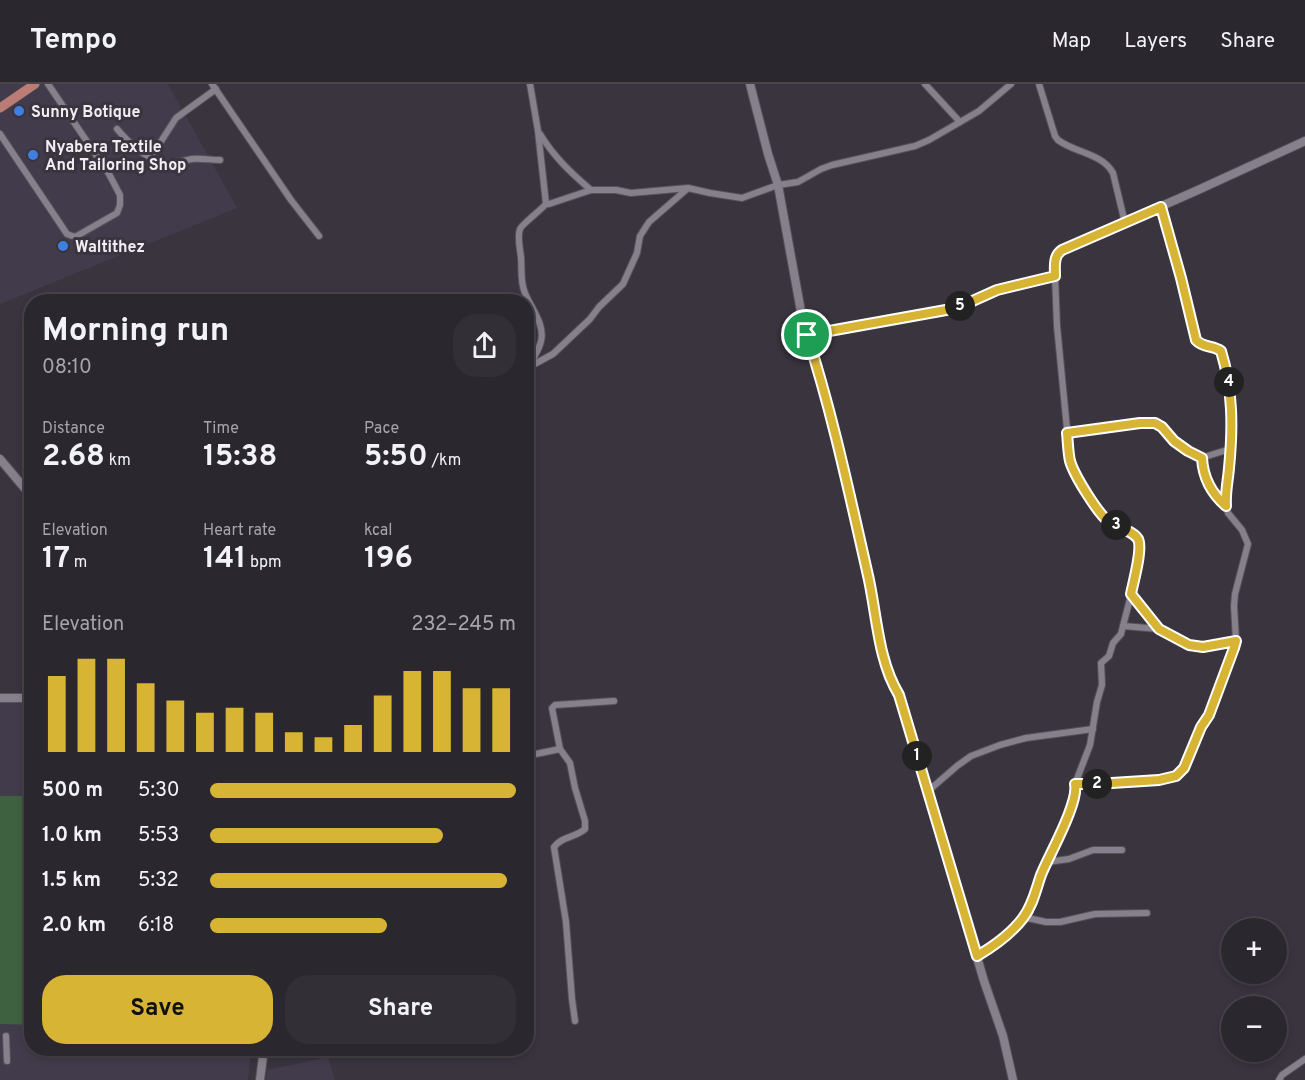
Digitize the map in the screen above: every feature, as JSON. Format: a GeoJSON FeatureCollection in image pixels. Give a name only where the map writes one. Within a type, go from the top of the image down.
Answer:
{"type":"FeatureCollection","features":[{"type":"Feature","properties":{"kind":"main road"},"geometry":{"type":"LineString","coordinates":[[0,108],[34,84]]}},
{"type":"Feature","properties":{"kind":"street"},"geometry":{"type":"LineString","coordinates":[[0,134],[67,234],[75,237],[117,213],[120,195],[48,84]]}},
{"type":"Feature","properties":{"kind":"street"},"geometry":{"type":"LineString","coordinates":[[530,84],[546,204]]}},
{"type":"Feature","properties":{"kind":"street"},"geometry":{"type":"LineString","coordinates":[[750,84],[778,185],[802,317],[820,375],[868,574],[888,675],[899,695],[1003,1036],[1013,1080]]}},
{"type":"Feature","properties":{"kind":"street"},"geometry":{"type":"LineString","coordinates":[[925,84],[960,122]]}},
{"type":"Feature","properties":{"kind":"street"},"geometry":{"type":"LineString","coordinates":[[526,294],[522,280],[519,229],[546,204],[591,190],[646,193],[688,188],[742,198],[778,185],[798,182],[832,165],[915,146],[979,111],[1011,84]]}},
{"type":"Feature","properties":{"kind":"street"},"geometry":{"type":"LineString","coordinates":[[1039,84],[1058,140],[1103,161],[1110,168],[1125,223]]}},
{"type":"Feature","properties":{"kind":"street"},"geometry":{"type":"LineString","coordinates":[[151,157],[176,118],[214,87],[291,200],[319,236]]}},
{"type":"Feature","properties":{"kind":"street"},"geometry":{"type":"LineString","coordinates":[[117,129],[138,151],[167,163],[194,158],[220,160]]}},
{"type":"Feature","properties":{"kind":"street"},"geometry":{"type":"LineString","coordinates":[[538,131],[565,168],[591,190]]}},
{"type":"Feature","properties":{"kind":"street"},"geometry":{"type":"LineString","coordinates":[[977,956],[991,948],[1023,917],[1031,904],[1042,873],[1071,809],[1075,784],[1090,745],[1102,685],[1101,663],[1109,656],[1113,644],[1121,634],[1139,555],[1139,540],[1108,521],[1075,475],[1070,460],[1057,326],[1055,276],[1057,254],[1305,141]]}},
{"type":"Feature","properties":{"kind":"street"},"geometry":{"type":"LineString","coordinates":[[534,365],[553,354],[623,284],[637,253],[640,236],[649,222],[688,188]]}},
{"type":"Feature","properties":{"kind":"street"},"geometry":{"type":"LineString","coordinates":[[1075,784],[1159,780],[1180,773],[1209,715],[1236,641],[1235,594],[1248,544],[1242,530],[1228,513],[1226,506],[1232,408],[1227,372],[1221,351],[1212,346],[1206,347],[1199,344],[1196,340],[1161,207]]}},
{"type":"Feature","properties":{"kind":"street"},"geometry":{"type":"LineString","coordinates":[[807,335],[957,308],[997,290],[1055,276]]}},
{"type":"Feature","properties":{"kind":"street"},"geometry":{"type":"LineString","coordinates":[[534,313],[541,329],[541,340],[534,356]]}},
{"type":"Feature","properties":{"kind":"street"},"geometry":{"type":"LineString","coordinates":[[1067,433],[1155,423],[1162,427],[1174,441],[1202,458],[1230,449]]}},
{"type":"Feature","properties":{"kind":"street"},"geometry":{"type":"LineString","coordinates":[[1202,458],[1205,477],[1219,500],[1226,506]]}},
{"type":"Feature","properties":{"kind":"street"},"geometry":{"type":"LineString","coordinates":[[0,459],[24,488]]}},
{"type":"Feature","properties":{"kind":"street"},"geometry":{"type":"LineString","coordinates":[[1131,594],[1159,629],[1189,645],[1209,647],[1236,641]]}},
{"type":"Feature","properties":{"kind":"street"},"geometry":{"type":"LineString","coordinates":[[1123,626],[1159,629]]}},
{"type":"Feature","properties":{"kind":"street"},"geometry":{"type":"LineString","coordinates":[[0,698],[24,698]]}},
{"type":"Feature","properties":{"kind":"street"},"geometry":{"type":"LineString","coordinates":[[575,1021],[566,922],[554,847],[559,841],[579,835],[585,829],[585,821],[570,763],[560,749],[552,710],[553,706],[614,701]]}},
{"type":"Feature","properties":{"kind":"street"},"geometry":{"type":"LineString","coordinates":[[927,792],[971,756],[990,748],[1026,738],[1093,729]]}},
{"type":"Feature","properties":{"kind":"street"},"geometry":{"type":"LineString","coordinates":[[534,754],[560,749]]}},
{"type":"Feature","properties":{"kind":"street"},"geometry":{"type":"LineString","coordinates":[[1047,862],[1069,859],[1093,850],[1122,850]]}},
{"type":"Feature","properties":{"kind":"street"},"geometry":{"type":"LineString","coordinates":[[1023,917],[1046,922],[1060,922],[1095,914],[1147,913]]}},
{"type":"Feature","properties":{"kind":"street"},"geometry":{"type":"LineString","coordinates":[[6,1036],[7,1061]]}},
{"type":"Feature","properties":{"kind":"street"},"geometry":{"type":"LineString","coordinates":[[260,1080],[263,1056]]}},
{"type":"Feature","properties":{"kind":"street"},"geometry":{"type":"LineString","coordinates":[[1279,1080],[1282,1075],[1305,1059]]}},
{"type":"Feature","properties":{"kind":"shaded area"},"geometry":{"type":"Polygon","coordinates":[[[0,84],[168,84],[237,208],[0,304],[0,84]]]}},
{"type":"Feature","properties":{"kind":"shaded area"},"geometry":{"type":"Polygon","coordinates":[[[0,702],[24,702],[24,796],[0,796],[0,702]]]}},
{"type":"Feature","properties":{"kind":"shaded area"},"geometry":{"type":"Polygon","coordinates":[[[0,1024],[24,1025],[24,1056],[250,1056],[248,1080],[0,1080],[0,1024]]]}},
{"type":"Feature","properties":{"kind":"shaded area"},"geometry":{"type":"Polygon","coordinates":[[[328,1057],[335,1080],[266,1080],[267,1070],[328,1057]]]}},
{"type":"Feature","properties":{"kind":"green space"},"geometry":{"type":"Polygon","coordinates":[[[0,796],[24,796],[24,1025],[0,1024],[0,796]]]}},
{"type":"Feature","properties":{"kind":"place","name":"Sunny Botique"},"geometry":{"type":"Point","coordinates":[19,111]}},
{"type":"Feature","properties":{"kind":"place","name":"Nyabera Textile And Tailoring Shop"},"geometry":{"type":"Point","coordinates":[33,155]}},
{"type":"Feature","properties":{"kind":"place","name":"Waltithez"},"geometry":{"type":"Point","coordinates":[63,246]}},
{"type":"Feature","properties":{"kind":"route"},"geometry":{"type":"LineString","coordinates":[[1161,207],[1196,340],[1199,344],[1206,347],[1212,346],[1221,351],[1227,372],[1232,408],[1226,506],[1219,500],[1205,477],[1202,458],[1195,456],[1174,441],[1157,424],[1140,423],[1067,433],[1070,460],[1075,475],[1084,490],[1108,521],[1136,536],[1139,540],[1139,555],[1131,594],[1159,629],[1197,647],[1209,647],[1236,641],[1209,715],[1180,773],[1159,780],[1075,784],[1071,809],[1042,873],[1031,904],[1012,930],[991,948],[977,956],[899,695],[888,675],[868,574],[820,375],[807,335],[957,308],[997,290],[1055,276],[1056,257],[1062,250],[1161,207]]}}]}
